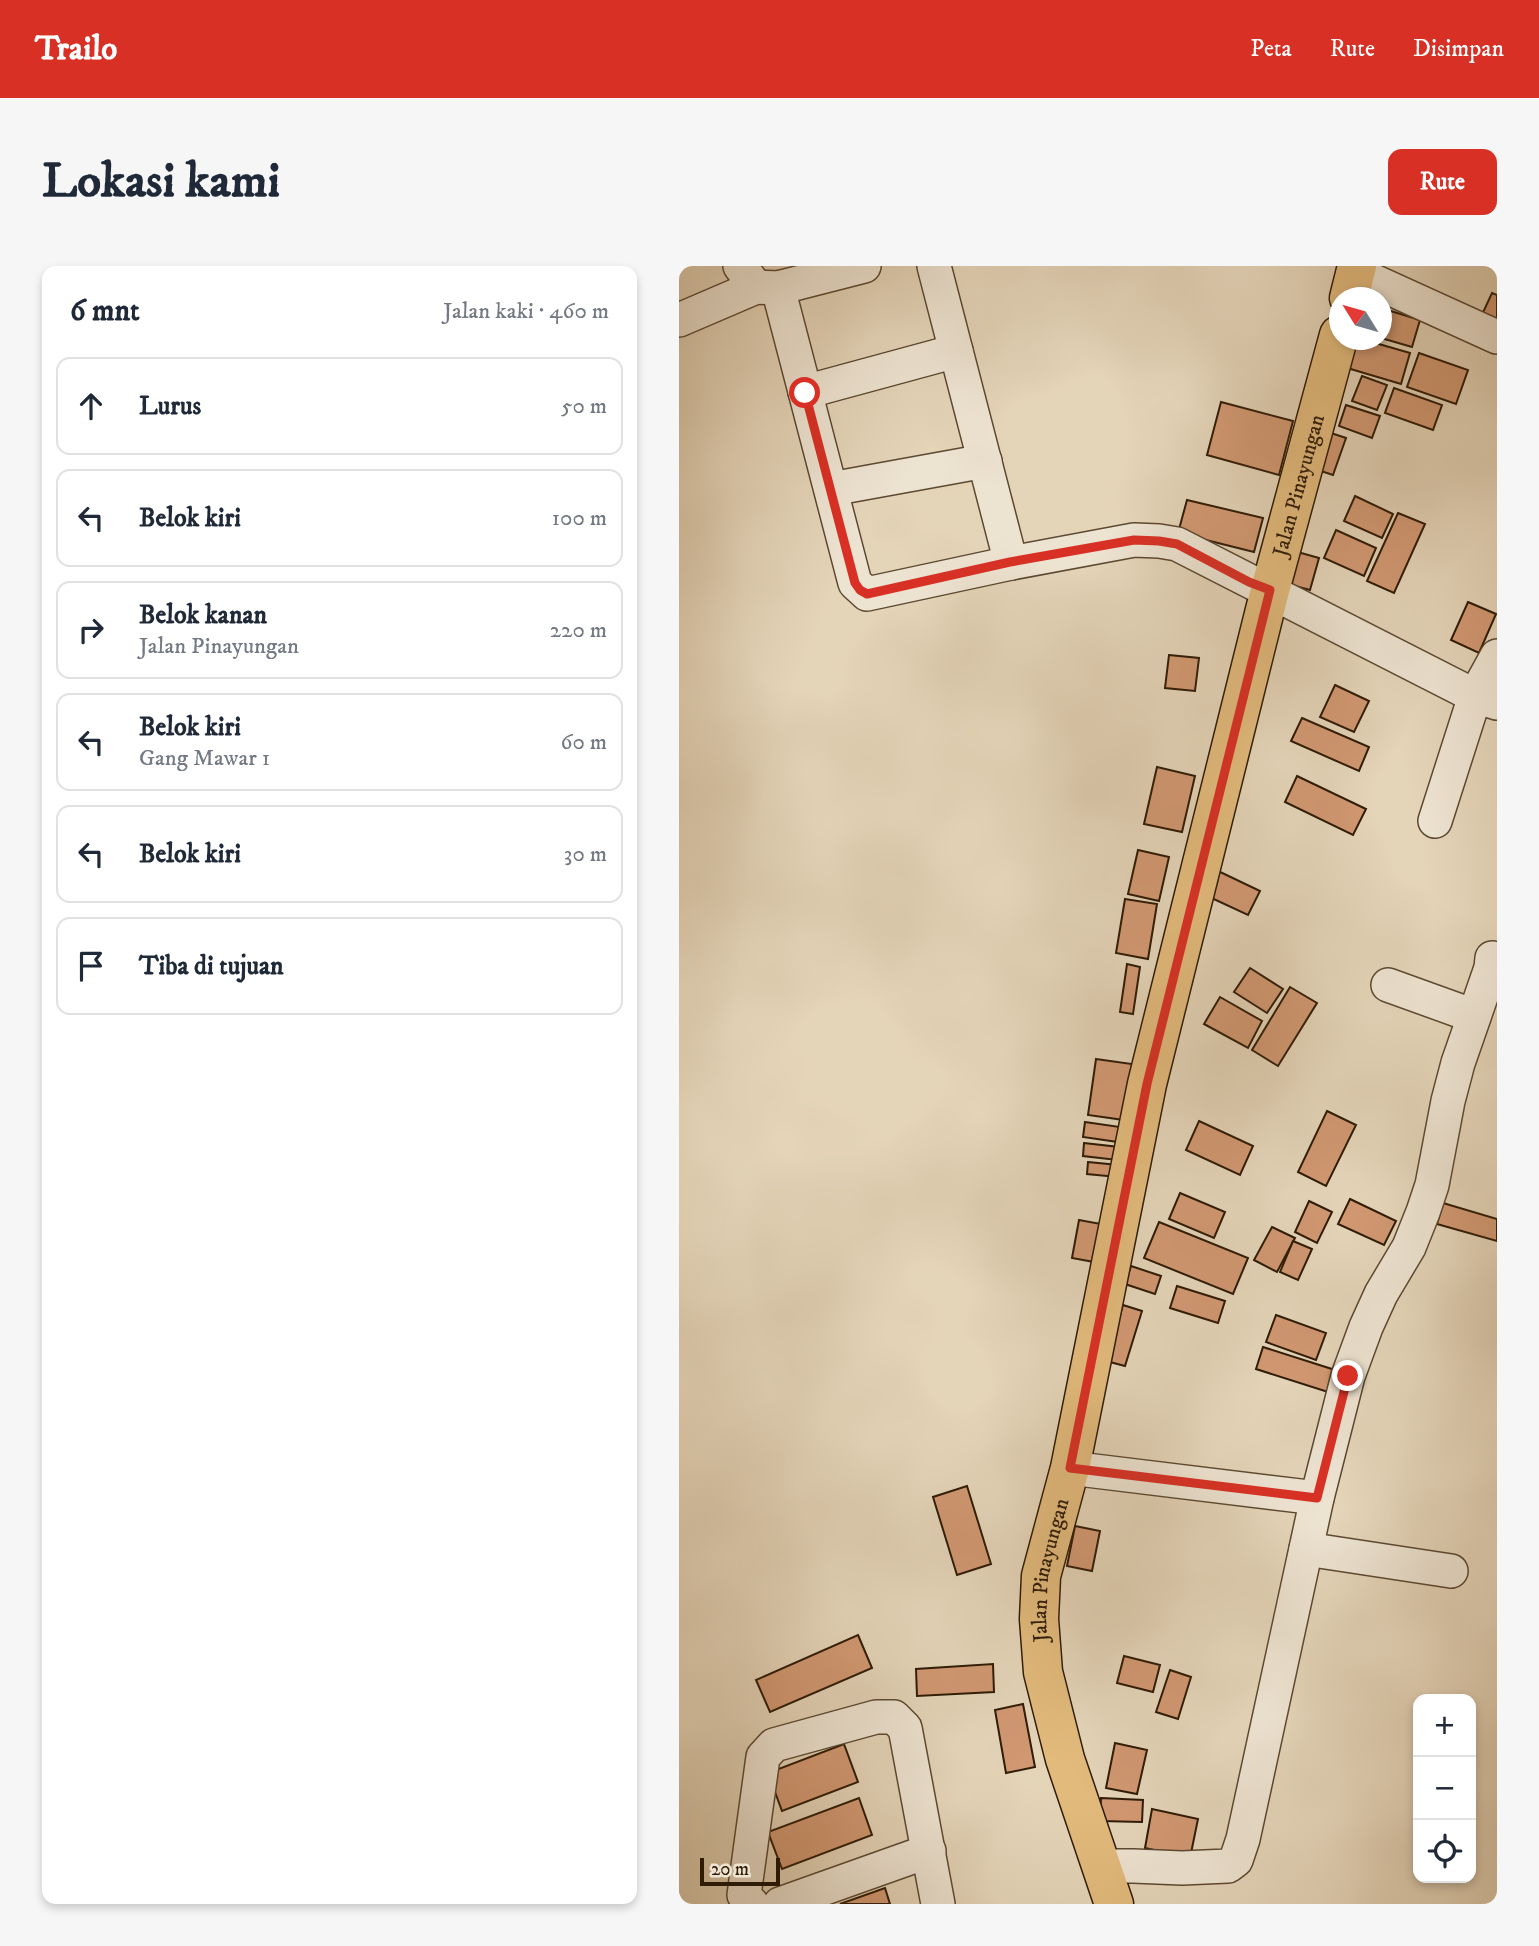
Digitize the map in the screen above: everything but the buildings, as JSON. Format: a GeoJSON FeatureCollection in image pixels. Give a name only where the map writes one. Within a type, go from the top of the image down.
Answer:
{"type":"FeatureCollection","features":[{"type":"Feature","properties":{"kind":"main road","name":"Jalan Pinayungan"},"geometry":{"type":"LineString","coordinates":[[1114,1904],[1065,1759],[1043,1672],[1039,1619],[1041,1576],[1070,1468],[1147,1084],[1270,590],[1335,350]]}},
{"type":"Feature","properties":{"kind":"street"},"geometry":{"type":"LineString","coordinates":[[679,320],[758,280],[865,266]]}},
{"type":"Feature","properties":{"kind":"street"},"geometry":{"type":"LineString","coordinates":[[934,266],[1010,562]]}},
{"type":"Feature","properties":{"kind":"street"},"geometry":{"type":"LineString","coordinates":[[1354,279],[1497,337]]}},
{"type":"Feature","properties":{"kind":"street"},"geometry":{"type":"LineString","coordinates":[[758,280],[805,393],[855,583],[860,590],[867,594],[1010,562],[1134,540],[1177,544],[1486,699]]}},
{"type":"Feature","properties":{"kind":"street"},"geometry":{"type":"LineString","coordinates":[[805,393],[956,351]]}},
{"type":"Feature","properties":{"kind":"street"},"geometry":{"type":"LineString","coordinates":[[831,489],[985,461]]}},
{"type":"Feature","properties":{"kind":"street"},"geometry":{"type":"LineString","coordinates":[[1434,821],[1486,699],[1497,656]]}},
{"type":"Feature","properties":{"kind":"street"},"geometry":{"type":"LineString","coordinates":[[1102,1866],[1228,1866],[1236,1860],[1243,1839],[1317,1498],[1348,1376],[1381,1294],[1409,1247],[1432,1185],[1448,1101],[1492,958]]}},
{"type":"Feature","properties":{"kind":"street"},"geometry":{"type":"LineString","coordinates":[[1388,985],[1474,1016]]}},
{"type":"Feature","properties":{"kind":"street"},"geometry":{"type":"LineString","coordinates":[[1070,1468],[1317,1498]]}},
{"type":"Feature","properties":{"kind":"street"},"geometry":{"type":"LineString","coordinates":[[1306,1549],[1451,1572]]}},
{"type":"Feature","properties":{"kind":"street"},"geometry":{"type":"LineString","coordinates":[[752,1904],[744,1895],[763,1757],[774,1745],[876,1717],[894,1717],[905,1728],[938,1904]]}},
{"type":"Feature","properties":{"kind":"street"},"geometry":{"type":"LineString","coordinates":[[781,1904],[929,1851]]}},
{"type":"Feature","properties":{"kind":"route"},"geometry":{"type":"LineString","coordinates":[[805,393],[855,583],[867,594],[1010,562],[1134,540],[1177,544],[1249,582],[1270,590],[1147,1084],[1070,1468],[1317,1498],[1348,1376]]}}]}
